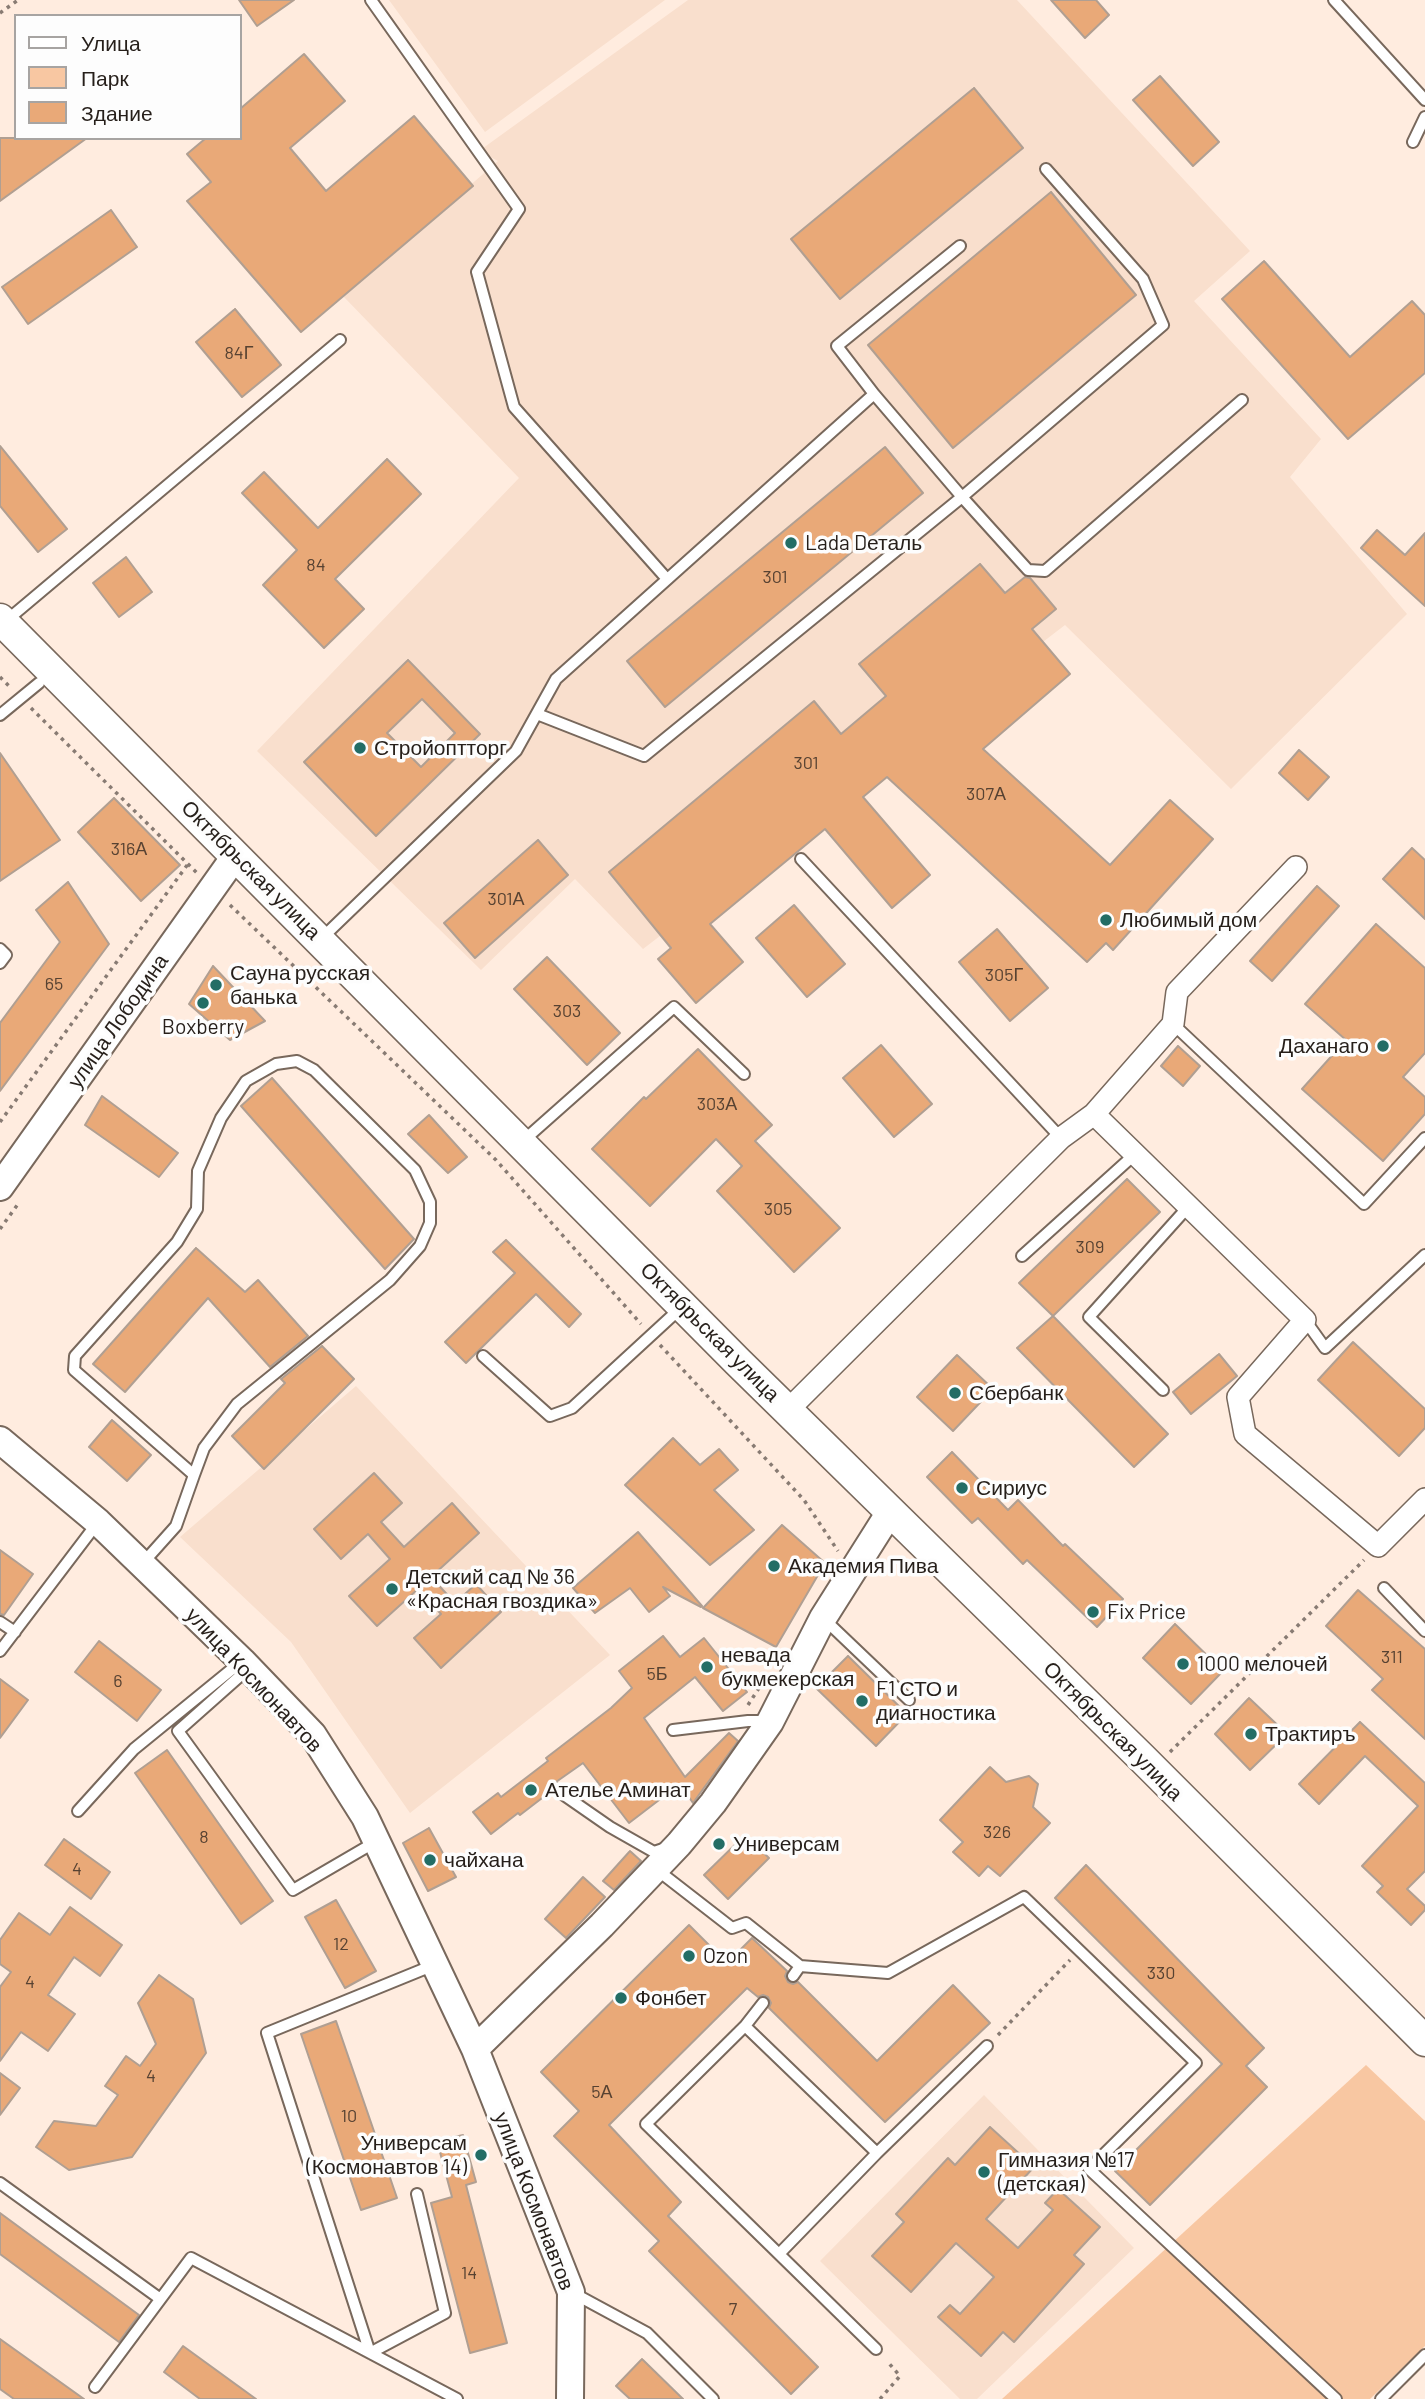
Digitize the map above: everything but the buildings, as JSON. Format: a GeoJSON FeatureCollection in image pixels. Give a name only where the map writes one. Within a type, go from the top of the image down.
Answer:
{"type":"FeatureCollection","features":[{"type":"Feature","properties":{"kind":"main road","name":"Октябрьская улица"},"geometry":{"type":"LineString","coordinates":[[1,629],[29,690],[225,871],[320,940],[738,1362],[789,1409],[887,1518],[1425,2060]]}},
{"type":"Feature","properties":{"kind":"main road","name":"Октябрьская улица"},"geometry":{"type":"LineString","coordinates":[[1,629],[225,871],[662,1326],[887,1518],[1153,1769],[1425,2040]]}},
{"type":"Feature","properties":{"kind":"street"},"geometry":{"type":"LineString","coordinates":[[789,1409],[1061,1138],[1094,1114],[1173,1024],[1177,992],[1296,867]]}},
{"type":"Feature","properties":{"kind":"street","name":"улица Лободина"},"geometry":{"type":"LineString","coordinates":[[0,1187],[225,871]]}},
{"type":"Feature","properties":{"kind":"street"},"geometry":{"type":"LineString","coordinates":[[1094,1114],[1305,1320],[1238,1397],[1245,1434],[1378,1546],[1425,1499]]}},
{"type":"Feature","properties":{"kind":"street","name":"улица Космонавтов"},"geometry":{"type":"LineString","coordinates":[[0,1440],[98,1522],[313,1735],[366,1817],[475,2049],[571,2292],[570,2399]]}},
{"type":"Feature","properties":{"kind":"street"},"geometry":{"type":"LineString","coordinates":[[475,2049],[602,1926],[679,1844],[713,1803],[759,1721],[887,1518]]}},
{"type":"Feature","properties":{"kind":"lane"},"geometry":{"type":"LineString","coordinates":[[371,0],[519,209],[477,272],[514,407],[667,579]]}},
{"type":"Feature","properties":{"kind":"lane"},"geometry":{"type":"LineString","coordinates":[[1334,0],[1425,100]]}},
{"type":"Feature","properties":{"kind":"lane"},"geometry":{"type":"LineString","coordinates":[[1413,142],[1425,117]]}},
{"type":"Feature","properties":{"kind":"lane"},"geometry":{"type":"LineString","coordinates":[[537,714],[644,756],[962,497],[1163,325],[1143,279],[1046,169]]}},
{"type":"Feature","properties":{"kind":"lane"},"geometry":{"type":"LineString","coordinates":[[960,246],[837,346],[874,394],[1028,570],[1045,571],[1242,400]]}},
{"type":"Feature","properties":{"kind":"lane"},"geometry":{"type":"LineString","coordinates":[[1,629],[340,340]]}},
{"type":"Feature","properties":{"kind":"lane"},"geometry":{"type":"LineString","coordinates":[[320,940],[516,751],[556,679],[874,394]]}},
{"type":"Feature","properties":{"kind":"lane"},"geometry":{"type":"LineString","coordinates":[[0,715],[29,690]]}},
{"type":"Feature","properties":{"kind":"lane"},"geometry":{"type":"LineString","coordinates":[[801,859],[1061,1138]]}},
{"type":"Feature","properties":{"kind":"lane"},"geometry":{"type":"LineString","coordinates":[[0,949],[6,955],[0,963]]}},
{"type":"Feature","properties":{"kind":"lane"},"geometry":{"type":"LineString","coordinates":[[521,1142],[674,1007],[744,1073]]}},
{"type":"Feature","properties":{"kind":"lane"},"geometry":{"type":"LineString","coordinates":[[1173,1024],[1364,1204],[1425,1138]]}},
{"type":"Feature","properties":{"kind":"lane"},"geometry":{"type":"LineString","coordinates":[[142,1564],[176,1526],[204,1448],[237,1404],[390,1280],[420,1246],[430,1223],[430,1202],[415,1170],[314,1070],[297,1061],[276,1064],[246,1081],[221,1118],[198,1171],[197,1209],[177,1242],[75,1356],[74,1370],[194,1475]]}},
{"type":"Feature","properties":{"kind":"lane"},"geometry":{"type":"LineString","coordinates":[[1023,1256],[1134,1155]]}},
{"type":"Feature","properties":{"kind":"lane"},"geometry":{"type":"LineString","coordinates":[[1163,1390],[1088,1317],[1188,1207]]}},
{"type":"Feature","properties":{"kind":"lane"},"geometry":{"type":"LineString","coordinates":[[1305,1320],[1325,1348],[1425,1255]]}},
{"type":"Feature","properties":{"kind":"lane"},"geometry":{"type":"LineString","coordinates":[[483,1356],[550,1416],[572,1408],[662,1326]]}},
{"type":"Feature","properties":{"kind":"lane"},"geometry":{"type":"LineString","coordinates":[[0,1651],[98,1522]]}},
{"type":"Feature","properties":{"kind":"lane"},"geometry":{"type":"LineString","coordinates":[[1384,1588],[1425,1631]]}},
{"type":"Feature","properties":{"kind":"lane"},"geometry":{"type":"LineString","coordinates":[[824,1618],[909,1700]]}},
{"type":"Feature","properties":{"kind":"lane"},"geometry":{"type":"LineString","coordinates":[[0,1622],[15,1632]]}},
{"type":"Feature","properties":{"kind":"lane"},"geometry":{"type":"LineString","coordinates":[[78,1811],[134,1749],[245,1665]]}},
{"type":"Feature","properties":{"kind":"lane"},"geometry":{"type":"LineString","coordinates":[[245,1665],[178,1731],[293,1890],[377,1842]]}},
{"type":"Feature","properties":{"kind":"lane"},"geometry":{"type":"LineString","coordinates":[[673,1730],[759,1721]]}},
{"type":"Feature","properties":{"kind":"lane"},"geometry":{"type":"LineString","coordinates":[[561,1793],[610,1827],[654,1852],[679,1844]]}},
{"type":"Feature","properties":{"kind":"lane"},"geometry":{"type":"LineString","coordinates":[[656,1869],[732,1928],[746,1923],[800,1966],[888,1973],[1024,1897],[1196,2063],[1089,2169],[1336,2399]]}},
{"type":"Feature","properties":{"kind":"lane"},"geometry":{"type":"LineString","coordinates":[[370,2353],[267,2033],[434,1965]]}},
{"type":"Feature","properties":{"kind":"lane"},"geometry":{"type":"LineString","coordinates":[[793,1976],[800,1966]]}},
{"type":"Feature","properties":{"kind":"lane"},"geometry":{"type":"LineString","coordinates":[[764,2003],[745,2026],[646,2124],[876,2349]]}},
{"type":"Feature","properties":{"kind":"lane"},"geometry":{"type":"LineString","coordinates":[[745,2026],[877,2153]]}},
{"type":"Feature","properties":{"kind":"lane"},"geometry":{"type":"LineString","coordinates":[[779,2254],[877,2153],[987,2046]]}},
{"type":"Feature","properties":{"kind":"lane"},"geometry":{"type":"LineString","coordinates":[[0,2183],[159,2298]]}},
{"type":"Feature","properties":{"kind":"lane"},"geometry":{"type":"LineString","coordinates":[[370,2353],[445,2313],[417,2194]]}},
{"type":"Feature","properties":{"kind":"lane"},"geometry":{"type":"LineString","coordinates":[[95,2386],[191,2258],[457,2399]]}},
{"type":"Feature","properties":{"kind":"lane"},"geometry":{"type":"LineString","coordinates":[[571,2292],[647,2333],[713,2399]]}},
{"type":"Feature","properties":{"kind":"lane"},"geometry":{"type":"LineString","coordinates":[[1381,2399],[1425,2355]]}},
{"type":"Feature","properties":{"kind":"path"},"geometry":{"type":"LineString","coordinates":[[0,13],[18,0]]}},
{"type":"Feature","properties":{"kind":"path"},"geometry":{"type":"LineString","coordinates":[[0,677],[29,690],[188,864],[225,871],[496,1160],[662,1326],[804,1500],[838,1550],[833,1560]]}},
{"type":"Feature","properties":{"kind":"path"},"geometry":{"type":"LineString","coordinates":[[0,1122],[188,864]]}},
{"type":"Feature","properties":{"kind":"path"},"geometry":{"type":"LineString","coordinates":[[1153,1769],[1378,1546]]}},
{"type":"Feature","properties":{"kind":"path"},"geometry":{"type":"LineString","coordinates":[[759,1721],[744,1712],[762,1682]]}},
{"type":"Feature","properties":{"kind":"path"},"geometry":{"type":"LineString","coordinates":[[987,2046],[1080,1950]]}},
{"type":"Feature","properties":{"kind":"path"},"geometry":{"type":"LineString","coordinates":[[876,2349],[900,2376],[880,2399]]}},
{"type":"Feature","properties":{"kind":"shaded area"},"geometry":{"type":"Polygon","coordinates":[[[389,0],[665,0],[485,132],[389,0]]]}},
{"type":"Feature","properties":{"kind":"shaded area","name":"Стройоптторг"},"geometry":{"type":"Polygon","coordinates":[[[688,0],[1017,0],[1250,251],[1194,301],[1321,439],[1290,477],[1407,614],[1231,789],[1065,625],[643,949],[575,879],[481,970],[257,751],[519,478],[343,296],[498,161],[479,151],[688,0]]]}},
{"type":"Feature","properties":{"kind":"shaded area","name":"Детский сад № 36 «Красная гвоздика»"},"geometry":{"type":"Polygon","coordinates":[[[356,1386],[610,1655],[410,1813],[291,1642],[180,1537],[356,1386]]]}},
{"type":"Feature","properties":{"kind":"shaded area","name":"Гимназия №17 (детская)"},"geometry":{"type":"Polygon","coordinates":[[[984,2095],[1134,2248],[977,2399],[960,2399],[820,2261],[984,2095]]]}},
{"type":"Feature","properties":{"kind":"green space"},"geometry":{"type":"Polygon","coordinates":[[[1366,2065],[1425,2121],[1425,2346],[1370,2399],[1002,2399],[1366,2065]]]}},
{"type":"Feature","properties":{"kind":"place","name":"Lada Dеталь"},"geometry":{"type":"Point","coordinates":[791,543]}},
{"type":"Feature","properties":{"kind":"place","name":"Стройоптторг"},"geometry":{"type":"Point","coordinates":[360,748]}},
{"type":"Feature","properties":{"kind":"place","name":"Любимый дом"},"geometry":{"type":"Point","coordinates":[1106,920]}},
{"type":"Feature","properties":{"kind":"place","name":"Сауна русская банька"},"geometry":{"type":"Point","coordinates":[216,985]}},
{"type":"Feature","properties":{"kind":"place","name":"Boxberry"},"geometry":{"type":"Point","coordinates":[203,1003]}},
{"type":"Feature","properties":{"kind":"place","name":"Даханаго"},"geometry":{"type":"Point","coordinates":[1383,1046]}},
{"type":"Feature","properties":{"kind":"place","name":"Сбербанк"},"geometry":{"type":"Point","coordinates":[955,1393]}},
{"type":"Feature","properties":{"kind":"place","name":"Сириус"},"geometry":{"type":"Point","coordinates":[962,1488]}},
{"type":"Feature","properties":{"kind":"place","name":"Академия Пива"},"geometry":{"type":"Point","coordinates":[774,1566]}},
{"type":"Feature","properties":{"kind":"place","name":"Детский сад № 36 «Красная гвоздика»"},"geometry":{"type":"Point","coordinates":[392,1589]}},
{"type":"Feature","properties":{"kind":"place","name":"Fix Price"},"geometry":{"type":"Point","coordinates":[1093,1612]}},
{"type":"Feature","properties":{"kind":"place","name":"1000 мелочей"},"geometry":{"type":"Point","coordinates":[1183,1664]}},
{"type":"Feature","properties":{"kind":"place","name":"невада букмекерская"},"geometry":{"type":"Point","coordinates":[707,1667]}},
{"type":"Feature","properties":{"kind":"place","name":"F1 СТО и диагностика"},"geometry":{"type":"Point","coordinates":[862,1701]}},
{"type":"Feature","properties":{"kind":"place","name":"Трактиръ"},"geometry":{"type":"Point","coordinates":[1251,1734]}},
{"type":"Feature","properties":{"kind":"place","name":"Ателье Аминат"},"geometry":{"type":"Point","coordinates":[531,1790]}},
{"type":"Feature","properties":{"kind":"place","name":"Универсам"},"geometry":{"type":"Point","coordinates":[719,1844]}},
{"type":"Feature","properties":{"kind":"place","name":"чайхана"},"geometry":{"type":"Point","coordinates":[430,1860]}},
{"type":"Feature","properties":{"kind":"place","name":"Ozon"},"geometry":{"type":"Point","coordinates":[689,1956]}},
{"type":"Feature","properties":{"kind":"place","name":"Фонбет"},"geometry":{"type":"Point","coordinates":[621,1998]}},
{"type":"Feature","properties":{"kind":"place","name":"Универсам (Космонавтов 14)"},"geometry":{"type":"Point","coordinates":[481,2155]}},
{"type":"Feature","properties":{"kind":"place","name":"Гимназия №17 (детская)"},"geometry":{"type":"Point","coordinates":[984,2172]}}]}
